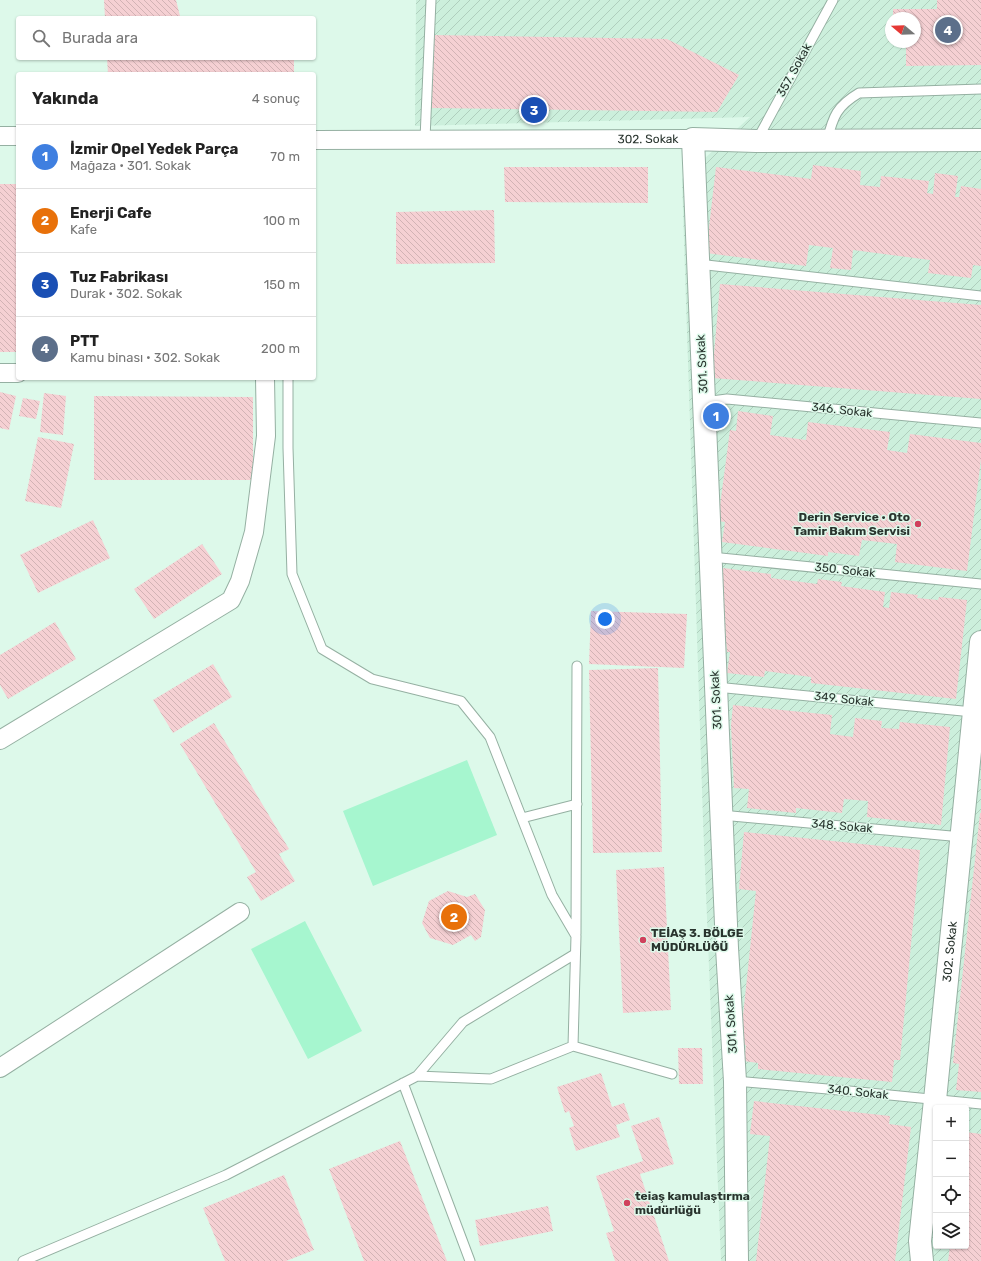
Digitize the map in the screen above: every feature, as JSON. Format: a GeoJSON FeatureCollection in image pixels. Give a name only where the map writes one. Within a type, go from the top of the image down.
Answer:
{"type":"FeatureCollection","features":[{"type":"Feature","properties":{"kind":"street"},"geometry":{"type":"LineString","coordinates":[[0,136],[16,136]]}},
{"type":"Feature","properties":{"kind":"street","name":"301. Sokak"},"geometry":{"type":"LineString","coordinates":[[693,139],[721,815],[735,1081],[737,1261]]}},
{"type":"Feature","properties":{"kind":"street","name":"302. Sokak"},"geometry":{"type":"LineString","coordinates":[[316,140],[981,140]]}},
{"type":"Feature","properties":{"kind":"street"},"geometry":{"type":"LineString","coordinates":[[0,373],[16,373]]}},
{"type":"Feature","properties":{"kind":"street"},"geometry":{"type":"LineString","coordinates":[[0,740],[230,600],[240,581],[254,532],[266,436],[265,380]]}},
{"type":"Feature","properties":{"kind":"street","name":"302. Sokak"},"geometry":{"type":"LineString","coordinates":[[922,1261],[920,1241],[981,642]]}},
{"type":"Feature","properties":{"kind":"street"},"geometry":{"type":"LineString","coordinates":[[0,1068],[240,912]]}},
{"type":"Feature","properties":{"kind":"lane"},"geometry":{"type":"LineString","coordinates":[[424,139],[431,0]]}},
{"type":"Feature","properties":{"kind":"lane","name":"357. Sokak"},"geometry":{"type":"LineString","coordinates":[[756,141],[833,0]]}},
{"type":"Feature","properties":{"kind":"lane"},"geometry":{"type":"LineString","coordinates":[[827,140],[834,115],[840,106],[860,93],[981,89]]}},
{"type":"Feature","properties":{"kind":"lane"},"geometry":{"type":"LineString","coordinates":[[698,264],[981,296]]}},
{"type":"Feature","properties":{"kind":"lane"},"geometry":{"type":"LineString","coordinates":[[288,380],[288,448],[292,574],[322,649],[372,679],[461,701],[490,737],[552,895],[576,936]]}},
{"type":"Feature","properties":{"kind":"lane","name":"346. Sokak"},"geometry":{"type":"LineString","coordinates":[[704,402],[727,399],[981,423]]}},
{"type":"Feature","properties":{"kind":"lane","name":"350. Sokak"},"geometry":{"type":"LineString","coordinates":[[710,556],[981,584]]}},
{"type":"Feature","properties":{"kind":"lane"},"geometry":{"type":"LineString","coordinates":[[573,1046],[576,954],[577,666]]}},
{"type":"Feature","properties":{"kind":"lane","name":"349. Sokak"},"geometry":{"type":"LineString","coordinates":[[716,687],[973,712]]}},
{"type":"Feature","properties":{"kind":"lane"},"geometry":{"type":"LineString","coordinates":[[522,818],[577,804]]}},
{"type":"Feature","properties":{"kind":"lane","name":"348. Sokak"},"geometry":{"type":"LineString","coordinates":[[721,815],[962,837]]}},
{"type":"Feature","properties":{"kind":"lane"},"geometry":{"type":"LineString","coordinates":[[24,1261],[226,1175],[403,1084],[417,1076],[463,1022],[576,954]]}},
{"type":"Feature","properties":{"kind":"lane"},"geometry":{"type":"LineString","coordinates":[[417,1076],[491,1079],[573,1046],[672,1074]]}},
{"type":"Feature","properties":{"kind":"lane","name":"340. Sokak"},"geometry":{"type":"LineString","coordinates":[[735,1081],[981,1104]]}},
{"type":"Feature","properties":{"kind":"lane"},"geometry":{"type":"LineString","coordinates":[[403,1084],[470,1261]]}},
{"type":"Feature","properties":{"kind":"shaded area"},"geometry":{"type":"Polygon","coordinates":[[[416,0],[981,0],[981,1261],[721,1261],[703,820],[682,179],[750,117],[415,126],[416,0]]]}},
{"type":"Feature","properties":{"kind":"green space"},"geometry":{"type":"Polygon","coordinates":[[[467,760],[497,835],[373,886],[343,811],[467,760]]]}},
{"type":"Feature","properties":{"kind":"green space"},"geometry":{"type":"Polygon","coordinates":[[[305,921],[362,1031],[308,1059],[251,949],[305,921]]]}},
{"type":"Feature","properties":{"kind":"building"},"geometry":{"type":"Polygon","coordinates":[[[104,0],[176,0],[180,16],[105,16],[104,0]]]}},
{"type":"Feature","properties":{"kind":"building"},"geometry":{"type":"Polygon","coordinates":[[[937,0],[981,0],[981,65],[906,66],[906,48],[921,48],[921,12],[893,12],[893,9],[937,9],[937,0]]]}},
{"type":"Feature","properties":{"kind":"building"},"geometry":{"type":"Polygon","coordinates":[[[432,35],[667,39],[739,75],[717,112],[431,108],[432,35]]]}},
{"type":"Feature","properties":{"kind":"building"},"geometry":{"type":"Polygon","coordinates":[[[107,60],[294,60],[294,72],[108,72],[107,60]]]}},
{"type":"Feature","properties":{"kind":"building"},"geometry":{"type":"Polygon","coordinates":[[[813,165],[861,171],[860,185],[880,187],[881,176],[929,181],[927,193],[933,194],[935,173],[958,176],[955,197],[959,197],[961,186],[981,189],[981,266],[973,265],[971,278],[928,273],[930,260],[853,250],[851,270],[830,268],[833,248],[809,245],[806,266],[706,253],[716,167],[811,179],[813,165]]]}},
{"type":"Feature","properties":{"kind":"building"},"geometry":{"type":"Polygon","coordinates":[[[504,167],[648,167],[648,203],[505,202],[504,167]]]}},
{"type":"Feature","properties":{"kind":"building"},"geometry":{"type":"Polygon","coordinates":[[[0,184],[16,184],[16,352],[0,352],[0,184]]]}},
{"type":"Feature","properties":{"kind":"building"},"geometry":{"type":"Polygon","coordinates":[[[494,210],[495,263],[396,264],[396,212],[494,210]]]}},
{"type":"Feature","properties":{"kind":"building"},"geometry":{"type":"Polygon","coordinates":[[[720,284],[981,305],[981,399],[712,378],[720,284]]]}},
{"type":"Feature","properties":{"kind":"building"},"geometry":{"type":"Polygon","coordinates":[[[0,392],[16,396],[9,430],[0,428],[0,392]]]}},
{"type":"Feature","properties":{"kind":"building"},"geometry":{"type":"Polygon","coordinates":[[[44,393],[66,396],[63,435],[40,432],[44,393]]]}},
{"type":"Feature","properties":{"kind":"building"},"geometry":{"type":"Polygon","coordinates":[[[94,396],[253,397],[253,480],[94,480],[94,396]]]}},
{"type":"Feature","properties":{"kind":"building"},"geometry":{"type":"Polygon","coordinates":[[[23,398],[40,401],[36,419],[19,416],[23,398]]]}},
{"type":"Feature","properties":{"kind":"building"},"geometry":{"type":"Polygon","coordinates":[[[738,411],[773,416],[770,435],[806,440],[808,422],[890,432],[887,450],[907,453],[910,434],[981,443],[981,459],[967,571],[895,562],[897,544],[862,540],[859,556],[828,552],[828,556],[722,542],[725,522],[718,521],[730,430],[736,431],[738,411]]]}},
{"type":"Feature","properties":{"kind":"building"},"geometry":{"type":"Polygon","coordinates":[[[38,437],[74,444],[61,508],[25,501],[38,437]]]}},
{"type":"Feature","properties":{"kind":"building"},"geometry":{"type":"Polygon","coordinates":[[[93,520],[110,558],[38,593],[20,555],[93,520]]]}},
{"type":"Feature","properties":{"kind":"building"},"geometry":{"type":"Polygon","coordinates":[[[202,544],[222,574],[154,619],[134,589],[202,544]]]}},
{"type":"Feature","properties":{"kind":"building"},"geometry":{"type":"Polygon","coordinates":[[[723,568],[771,574],[771,578],[817,584],[818,579],[842,582],[841,586],[885,592],[883,607],[889,608],[891,592],[918,595],[917,598],[938,600],[939,597],[967,600],[956,699],[811,683],[811,677],[765,671],[764,677],[727,673],[730,652],[727,652],[721,588],[723,568]]]}},
{"type":"Feature","properties":{"kind":"building"},"geometry":{"type":"Polygon","coordinates":[[[591,611],[687,614],[684,668],[589,664],[591,611]]]}},
{"type":"Feature","properties":{"kind":"building"},"geometry":{"type":"Polygon","coordinates":[[[55,622],[76,659],[8,699],[0,685],[0,655],[55,622]]]}},
{"type":"Feature","properties":{"kind":"building"},"geometry":{"type":"Polygon","coordinates":[[[213,664],[232,697],[173,733],[153,700],[213,664]]]}},
{"type":"Feature","properties":{"kind":"building"},"geometry":{"type":"Polygon","coordinates":[[[658,668],[662,852],[593,853],[589,670],[658,668]]]}},
{"type":"Feature","properties":{"kind":"building"},"geometry":{"type":"Polygon","coordinates":[[[733,705],[832,715],[830,734],[853,737],[855,718],[882,721],[881,728],[899,729],[900,722],[950,727],[941,825],[867,817],[868,801],[844,799],[842,813],[796,808],[796,813],[747,808],[749,789],[734,788],[731,725],[733,705]]]}},
{"type":"Feature","properties":{"kind":"building"},"geometry":{"type":"Polygon","coordinates":[[[214,723],[289,849],[279,854],[295,881],[261,901],[247,877],[256,872],[180,744],[214,723]]]}},
{"type":"Feature","properties":{"kind":"building"},"geometry":{"type":"Polygon","coordinates":[[[980,813],[981,1092],[956,1090],[959,1064],[953,1063],[980,813]]]}},
{"type":"Feature","properties":{"kind":"building"},"geometry":{"type":"Polygon","coordinates":[[[744,832],[920,850],[900,1060],[894,1060],[892,1082],[758,1069],[758,1063],[744,1061],[746,1045],[740,1045],[756,891],[739,889],[744,832]]]}},
{"type":"Feature","properties":{"kind":"building","name":"TEİAŞ 3. BÖLGE MÜDÜRLÜĞÜ"},"geometry":{"type":"Polygon","coordinates":[[[664,867],[671,1010],[623,1013],[616,870],[664,867]]]}},
{"type":"Feature","properties":{"kind":"building"},"geometry":{"type":"Polygon","coordinates":[[[448,891],[467,897],[475,894],[485,910],[481,937],[475,941],[471,935],[453,945],[430,938],[422,923],[429,901],[448,891]]]}},
{"type":"Feature","properties":{"kind":"building"},"geometry":{"type":"Polygon","coordinates":[[[678,1048],[702,1048],[703,1084],[679,1084],[678,1048]]]}},
{"type":"Feature","properties":{"kind":"building"},"geometry":{"type":"Polygon","coordinates":[[[601,1073],[612,1107],[624,1103],[630,1120],[616,1125],[620,1137],[576,1151],[569,1128],[574,1126],[569,1111],[565,1113],[557,1087],[601,1073]]]}},
{"type":"Feature","properties":{"kind":"building"},"geometry":{"type":"Polygon","coordinates":[[[754,1101],[890,1116],[889,1124],[911,1127],[895,1261],[756,1261],[770,1136],[750,1134],[754,1101]]]}},
{"type":"Feature","properties":{"kind":"building","name":"teiaş kamulaştırma müdürlüğü"},"geometry":{"type":"Polygon","coordinates":[[[659,1117],[674,1164],[640,1174],[669,1261],[615,1261],[606,1233],[614,1231],[596,1176],[643,1161],[631,1126],[659,1117]]]}},
{"type":"Feature","properties":{"kind":"building"},"geometry":{"type":"Polygon","coordinates":[[[969,1132],[981,1134],[981,1261],[948,1261],[950,1249],[969,1249],[969,1132]]]}},
{"type":"Feature","properties":{"kind":"building"},"geometry":{"type":"Polygon","coordinates":[[[400,1141],[447,1261],[364,1261],[329,1169],[400,1141]]]}},
{"type":"Feature","properties":{"kind":"building"},"geometry":{"type":"Polygon","coordinates":[[[284,1175],[314,1250],[286,1261],[225,1261],[203,1208],[284,1175]]]}},
{"type":"Feature","properties":{"kind":"building"},"geometry":{"type":"Polygon","coordinates":[[[548,1206],[553,1231],[480,1246],[475,1220],[548,1206]]]}},
{"type":"Feature","properties":{"kind":"place","name":"PTT"},"geometry":{"type":"Point","coordinates":[948,30]}},
{"type":"Feature","properties":{"kind":"place","name":"Tuz Fabrikası"},"geometry":{"type":"Point","coordinates":[534,110]}},
{"type":"Feature","properties":{"kind":"place","name":"İzmir Opel Yedek Parça"},"geometry":{"type":"Point","coordinates":[716,416]}},
{"type":"Feature","properties":{"kind":"place","name":"Derin Service • Oto Tamir Bakım Servisi"},"geometry":{"type":"Point","coordinates":[918,524]}},
{"type":"Feature","properties":{"kind":"place","name":"Enerji Cafe"},"geometry":{"type":"Point","coordinates":[454,917]}},
{"type":"Feature","properties":{"kind":"place","name":"TEİAŞ 3. BÖLGE MÜDÜRLÜĞÜ"},"geometry":{"type":"Point","coordinates":[643,940]}},
{"type":"Feature","properties":{"kind":"place","name":"teiaş kamulaştırma müdürlüğü"},"geometry":{"type":"Point","coordinates":[627,1203]}}]}
